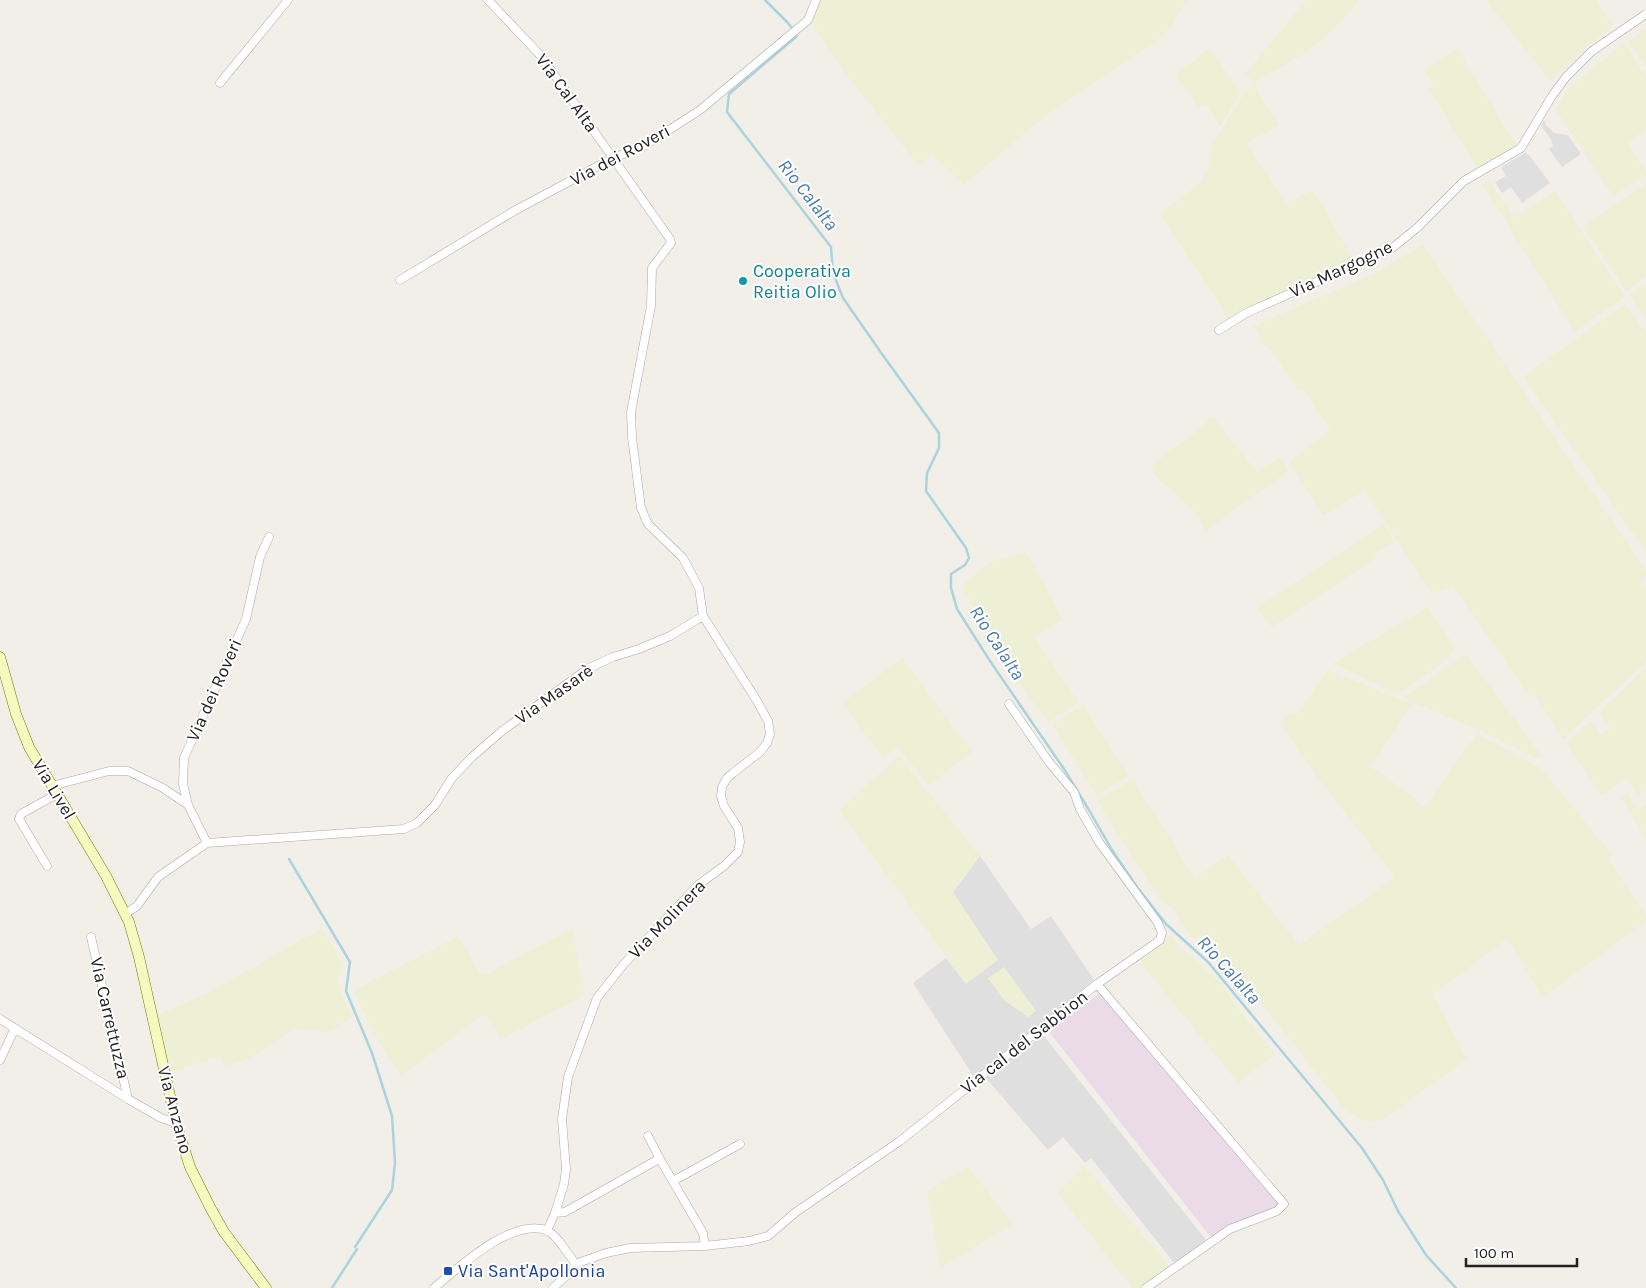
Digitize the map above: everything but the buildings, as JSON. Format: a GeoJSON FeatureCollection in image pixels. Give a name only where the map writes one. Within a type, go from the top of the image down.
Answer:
{"type":"FeatureCollection","features":[{"type":"Feature","properties":{"kind":"main road","name":"Via Livel"},"geometry":{"type":"LineString","coordinates":[[0,657],[20,726],[29,747],[106,876],[125,914]]}},
{"type":"Feature","properties":{"kind":"main road","name":"Via Anzano"},"geometry":{"type":"LineString","coordinates":[[125,914],[139,956],[176,1123],[188,1161],[210,1209],[224,1232],[266,1288]]}},
{"type":"Feature","properties":{"kind":"street"},"geometry":{"type":"LineString","coordinates":[[220,83],[288,0]]}},
{"type":"Feature","properties":{"kind":"street","name":"Via Cal Alta"},"geometry":{"type":"LineString","coordinates":[[488,0],[541,56],[670,239],[671,243],[652,268],[651,306],[631,412],[632,437],[641,508],[648,524],[683,558],[700,588],[703,616]]}},
{"type":"Feature","properties":{"kind":"street","name":"Via dei Roveri"},"geometry":{"type":"LineString","coordinates":[[400,280],[514,211],[613,158],[644,146],[700,110],[808,20],[816,0]]}},
{"type":"Feature","properties":{"kind":"street","name":"Via Margogne"},"geometry":{"type":"LineString","coordinates":[[1219,330],[1246,312],[1391,248],[1418,228],[1464,181],[1521,148],[1552,96],[1579,63],[1592,51],[1646,14]]}},
{"type":"Feature","properties":{"kind":"street","name":"Via dei Roveri"},"geometry":{"type":"LineString","coordinates":[[207,843],[188,805],[183,784],[184,758],[246,619],[260,557],[269,537]]}},
{"type":"Feature","properties":{"kind":"street","name":"Via Masarè"},"geometry":{"type":"LineString","coordinates":[[207,843],[404,829],[418,823],[435,805],[452,778],[472,757],[502,731],[588,668],[670,636],[703,616]]}},
{"type":"Feature","properties":{"kind":"street","name":"Via Molinera"},"geometry":{"type":"LineString","coordinates":[[547,1231],[564,1184],[566,1169],[562,1119],[565,1089],[597,998],[623,965],[698,885],[724,866],[738,852],[740,842],[738,828],[724,806],[721,796],[722,787],[732,773],[760,752],[768,743],[770,734],[768,721],[703,616]]}},
{"type":"Feature","properties":{"kind":"street"},"geometry":{"type":"LineString","coordinates":[[1009,704],[1049,762],[1074,792],[1080,809],[1099,842],[1158,923],[1162,934],[1160,940],[1097,984]]}},
{"type":"Feature","properties":{"kind":"street"},"geometry":{"type":"LineString","coordinates":[[47,866],[19,819],[21,814],[55,790],[109,771],[128,770],[163,788],[188,805]]}},
{"type":"Feature","properties":{"kind":"street"},"geometry":{"type":"LineString","coordinates":[[125,914],[137,906],[158,877],[207,843]]}},
{"type":"Feature","properties":{"kind":"street","name":"Via Carrettuzza"},"geometry":{"type":"LineString","coordinates":[[91,937],[128,1099]]}},
{"type":"Feature","properties":{"kind":"street","name":"Via cal del Sabbion"},"geometry":{"type":"LineString","coordinates":[[704,1246],[749,1241],[768,1236],[796,1212],[900,1141],[1097,984],[1284,1204],[1277,1211],[1230,1229],[1214,1238],[1146,1288]]}},
{"type":"Feature","properties":{"kind":"street","name":"Via Carrettuzza"},"geometry":{"type":"LineString","coordinates":[[0,1019],[160,1118],[176,1123]]}},
{"type":"Feature","properties":{"kind":"street"},"geometry":{"type":"LineString","coordinates":[[0,1060],[14,1028]]}},
{"type":"Feature","properties":{"kind":"street"},"geometry":{"type":"LineString","coordinates":[[553,1288],[572,1270],[575,1264],[606,1253],[630,1248],[704,1246],[703,1234],[648,1136]]}},
{"type":"Feature","properties":{"kind":"street"},"geometry":{"type":"LineString","coordinates":[[673,1181],[740,1144]]}},
{"type":"Feature","properties":{"kind":"street"},"geometry":{"type":"LineString","coordinates":[[555,1213],[565,1212],[656,1160],[661,1161]]}},
{"type":"Feature","properties":{"kind":"street"},"geometry":{"type":"LineString","coordinates":[[434,1288],[496,1240],[522,1231],[540,1229],[547,1231],[559,1241],[575,1264]]}},
{"type":"Feature","properties":{"kind":"shaded area"},"geometry":{"type":"Polygon","coordinates":[[[1544,120],[1554,133],[1568,135],[1581,154],[1562,167],[1549,149],[1553,146],[1551,139],[1541,126],[1544,120]]]}},
{"type":"Feature","properties":{"kind":"shaded area"},"geometry":{"type":"Polygon","coordinates":[[[1525,153],[1529,155],[1550,183],[1522,203],[1511,187],[1502,193],[1495,182],[1506,176],[1501,167],[1525,153]]]}},
{"type":"Feature","properties":{"kind":"shaded area"},"geometry":{"type":"Polygon","coordinates":[[[980,856],[1031,929],[1051,916],[1094,980],[974,1077],[913,983],[946,958],[966,984],[953,892],[980,856]]]}},
{"type":"Feature","properties":{"kind":"shaded area"},"geometry":{"type":"Polygon","coordinates":[[[1100,993],[1277,1201],[1278,1206],[1213,1237],[1209,1235],[1050,1033],[1051,1029],[1100,993]]]}},
{"type":"Feature","properties":{"kind":"shaded area"},"geometry":{"type":"Polygon","coordinates":[[[1043,1035],[1206,1240],[1175,1264],[1091,1158],[1085,1163],[1063,1137],[1048,1150],[986,1078],[1043,1035]]]}},
{"type":"Feature","properties":{"kind":"green space"},"geometry":{"type":"Polygon","coordinates":[[[820,0],[1187,0],[1172,27],[1156,41],[1044,117],[964,185],[932,155],[918,165],[848,77],[829,51],[812,22],[820,0]]]}},
{"type":"Feature","properties":{"kind":"green space"},"geometry":{"type":"Polygon","coordinates":[[[1306,0],[1360,0],[1332,31],[1304,54],[1254,83],[1245,74],[1306,0]]]}},
{"type":"Feature","properties":{"kind":"green space"},"geometry":{"type":"Polygon","coordinates":[[[1486,0],[1596,0],[1613,27],[1584,49],[1556,77],[1550,80],[1486,0]]]}},
{"type":"Feature","properties":{"kind":"green space"},"geometry":{"type":"Polygon","coordinates":[[[1644,29],[1646,32],[1646,67],[1628,41],[1644,29]]]}},
{"type":"Feature","properties":{"kind":"green space"},"geometry":{"type":"Polygon","coordinates":[[[1624,43],[1646,77],[1646,130],[1627,142],[1646,175],[1613,196],[1555,109],[1568,88],[1624,43]]]}},
{"type":"Feature","properties":{"kind":"green space"},"geometry":{"type":"Polygon","coordinates":[[[1210,48],[1241,93],[1220,126],[1206,105],[1199,109],[1175,75],[1210,48]]]}},
{"type":"Feature","properties":{"kind":"green space"},"geometry":{"type":"Polygon","coordinates":[[[1457,48],[1517,146],[1496,160],[1477,169],[1429,89],[1434,86],[1423,70],[1457,48]]]}},
{"type":"Feature","properties":{"kind":"green space"},"geometry":{"type":"Polygon","coordinates":[[[1255,86],[1279,125],[1247,143],[1286,203],[1313,190],[1354,260],[1228,318],[1160,214],[1201,182],[1207,171],[1213,142],[1245,92],[1255,86]]]}},
{"type":"Feature","properties":{"kind":"green space"},"geometry":{"type":"Polygon","coordinates":[[[1489,180],[1514,217],[1555,191],[1625,297],[1575,332],[1482,185],[1489,180]]]}},
{"type":"Feature","properties":{"kind":"green space"},"geometry":{"type":"Polygon","coordinates":[[[1646,183],[1646,277],[1626,291],[1583,226],[1646,183]]]}},
{"type":"Feature","properties":{"kind":"green space"},"geometry":{"type":"Polygon","coordinates":[[[1423,244],[1646,571],[1646,575],[1639,580],[1646,591],[1646,662],[1563,739],[1535,695],[1530,697],[1453,586],[1431,594],[1365,491],[1323,515],[1289,462],[1330,430],[1303,390],[1297,389],[1270,349],[1267,350],[1253,326],[1378,272],[1423,244]]]}},
{"type":"Feature","properties":{"kind":"green space"},"geometry":{"type":"Polygon","coordinates":[[[1646,283],[1646,320],[1630,295],[1646,283]]]}},
{"type":"Feature","properties":{"kind":"green space"},"geometry":{"type":"Polygon","coordinates":[[[1625,304],[1646,333],[1646,552],[1523,377],[1625,304]]]}},
{"type":"Feature","properties":{"kind":"green space"},"geometry":{"type":"Polygon","coordinates":[[[1210,416],[1215,419],[1257,472],[1279,457],[1288,472],[1205,531],[1198,516],[1152,470],[1153,465],[1158,460],[1205,425],[1210,416]]]}},
{"type":"Feature","properties":{"kind":"green space"},"geometry":{"type":"Polygon","coordinates":[[[1384,524],[1395,542],[1372,555],[1374,559],[1272,627],[1266,621],[1257,607],[1384,524]]]}},
{"type":"Feature","properties":{"kind":"green space"},"geometry":{"type":"Polygon","coordinates":[[[1026,551],[1063,620],[1034,638],[1079,702],[1048,723],[1002,659],[962,586],[989,562],[1026,551]]]}},
{"type":"Feature","properties":{"kind":"green space"},"geometry":{"type":"Polygon","coordinates":[[[1428,607],[1456,648],[1447,659],[1397,694],[1333,663],[1428,607]]]}},
{"type":"Feature","properties":{"kind":"green space"},"geometry":{"type":"Polygon","coordinates":[[[1466,654],[1542,756],[1537,759],[1474,728],[1402,698],[1466,654]]]}},
{"type":"Feature","properties":{"kind":"green space"},"geometry":{"type":"Polygon","coordinates":[[[902,658],[972,752],[929,786],[898,747],[883,759],[842,703],[902,658]]]}},
{"type":"Feature","properties":{"kind":"green space"},"geometry":{"type":"Polygon","coordinates":[[[1646,668],[1646,791],[1638,795],[1627,779],[1602,795],[1566,744],[1590,721],[1601,735],[1610,728],[1599,713],[1646,668]]]}},
{"type":"Feature","properties":{"kind":"green space"},"geometry":{"type":"Polygon","coordinates":[[[1328,670],[1412,704],[1371,767],[1425,807],[1464,749],[1478,734],[1541,768],[1611,853],[1610,862],[1646,916],[1646,922],[1543,997],[1507,939],[1433,995],[1467,1059],[1383,1120],[1370,1122],[1347,1112],[1244,982],[1186,931],[1173,909],[1160,900],[1097,801],[1133,779],[1195,878],[1228,855],[1299,945],[1395,877],[1321,782],[1280,723],[1291,712],[1296,715],[1328,670]]]}},
{"type":"Feature","properties":{"kind":"green space"},"geometry":{"type":"Polygon","coordinates":[[[1083,704],[1129,776],[1097,795],[1052,725],[1083,704]]]}},
{"type":"Feature","properties":{"kind":"green space"},"geometry":{"type":"Polygon","coordinates":[[[899,756],[980,856],[953,892],[998,960],[966,984],[839,810],[899,756]]]}},
{"type":"Feature","properties":{"kind":"green space"},"geometry":{"type":"Polygon","coordinates":[[[1627,793],[1638,809],[1646,805],[1646,838],[1621,798],[1627,793]]]}},
{"type":"Feature","properties":{"kind":"green space"},"geometry":{"type":"Polygon","coordinates":[[[322,928],[343,964],[338,980],[339,987],[352,1017],[330,1031],[295,1029],[252,1057],[225,1066],[221,1056],[170,1073],[158,1015],[210,992],[322,928]]]}},
{"type":"Feature","properties":{"kind":"green space"},"geometry":{"type":"Polygon","coordinates":[[[572,929],[585,995],[501,1039],[484,1014],[401,1076],[374,1034],[353,991],[458,936],[482,976],[572,929]]]}},
{"type":"Feature","properties":{"kind":"green space"},"geometry":{"type":"Polygon","coordinates":[[[1171,935],[1179,946],[1221,983],[1275,1054],[1238,1083],[1140,962],[1171,935]]]}},
{"type":"Feature","properties":{"kind":"green space"},"geometry":{"type":"Polygon","coordinates":[[[1004,967],[1036,1011],[1028,1017],[1005,1001],[988,978],[1004,967]]]}},
{"type":"Feature","properties":{"kind":"green space"},"geometry":{"type":"Polygon","coordinates":[[[968,1166],[1013,1224],[940,1268],[927,1191],[968,1166]]]}},
{"type":"Feature","properties":{"kind":"green space"},"geometry":{"type":"Polygon","coordinates":[[[1085,1166],[1170,1267],[1143,1288],[1132,1288],[1057,1193],[1085,1166]]]}},
{"type":"Feature","properties":{"kind":"waterway","name":"Rio Calalta"},"geometry":{"type":"LineString","coordinates":[[765,0],[787,22],[797,34],[796,37],[729,94],[727,112],[831,247],[833,273],[843,298],[939,433],[939,448],[927,473],[926,491],[966,548],[969,558],[965,565],[951,574],[951,588],[957,609],[1064,769],[1112,850],[1137,887],[1166,924],[1208,962],[1362,1148],[1383,1180],[1398,1211],[1426,1255],[1456,1288]]}},
{"type":"Feature","properties":{"kind":"waterway"},"geometry":{"type":"LineString","coordinates":[[289,859],[350,962],[346,991],[372,1053],[392,1116],[395,1163],[392,1190],[355,1247]]}},
{"type":"Feature","properties":{"kind":"waterway"},"geometry":{"type":"LineString","coordinates":[[332,1288],[357,1249]]}},
{"type":"Feature","properties":{"kind":"place","name":"Cooperativa Reitia Olio"},"geometry":{"type":"Point","coordinates":[743,281]}},
{"type":"Feature","properties":{"kind":"place","name":"Via Sant'Apollonia"},"geometry":{"type":"Point","coordinates":[448,1271]}}]}
